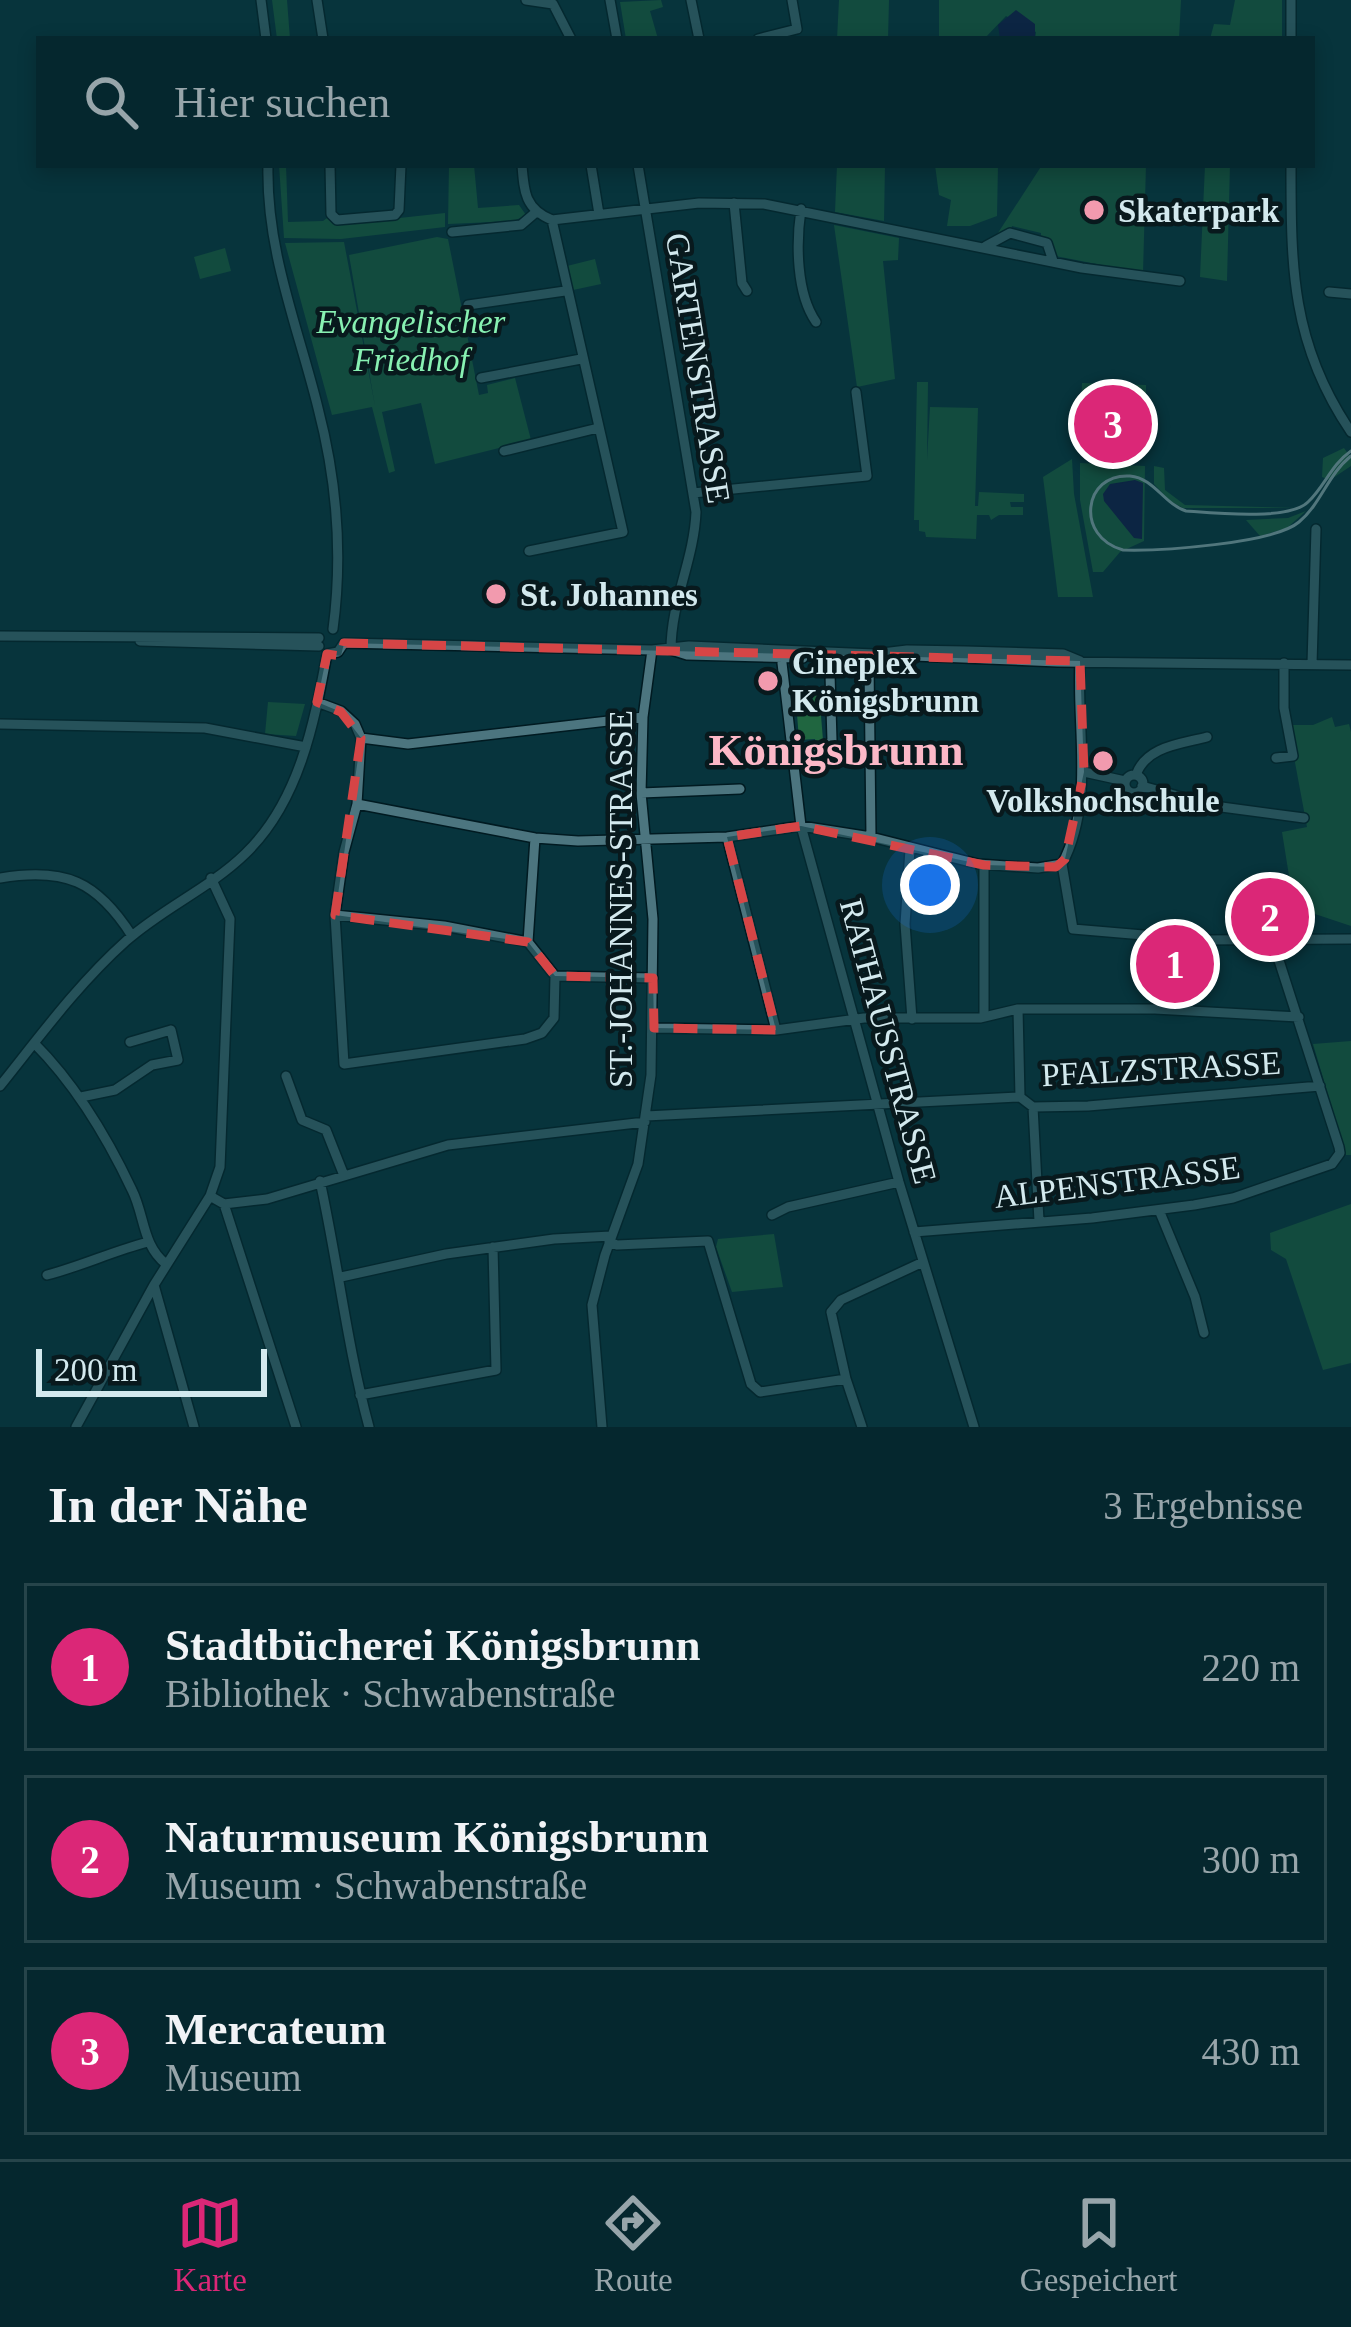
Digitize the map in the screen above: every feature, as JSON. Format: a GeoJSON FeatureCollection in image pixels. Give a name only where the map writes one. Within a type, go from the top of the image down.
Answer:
{"type":"FeatureCollection","features":[{"type":"Feature","properties":{"kind":"street"},"geometry":{"type":"LineString","coordinates":[[261,0],[266,36]]}},
{"type":"Feature","properties":{"kind":"street"},"geometry":{"type":"LineString","coordinates":[[322,36],[318,1],[331,0]]}},
{"type":"Feature","properties":{"kind":"street"},"geometry":{"type":"LineString","coordinates":[[526,0],[553,4],[569,36]]}},
{"type":"Feature","properties":{"kind":"street"},"geometry":{"type":"LineString","coordinates":[[610,0],[616,36]]}},
{"type":"Feature","properties":{"kind":"street"},"geometry":{"type":"LineString","coordinates":[[691,0],[698,36]]}},
{"type":"Feature","properties":{"kind":"street"},"geometry":{"type":"LineString","coordinates":[[770,36],[797,29],[792,0]]}},
{"type":"Feature","properties":{"kind":"street"},"geometry":{"type":"LineString","coordinates":[[1291,0],[1291,36]]}},
{"type":"Feature","properties":{"kind":"street"},"geometry":{"type":"LineString","coordinates":[[268,168],[269,213],[280,275],[332,475],[338,560],[333,628]]}},
{"type":"Feature","properties":{"kind":"street"},"geometry":{"type":"LineString","coordinates":[[330,168],[331,212],[337,220],[395,215],[401,168]]}},
{"type":"Feature","properties":{"kind":"street"},"geometry":{"type":"LineString","coordinates":[[522,168],[524,189],[535,213],[552,220],[734,203],[801,209],[1105,272],[1180,280]]}},
{"type":"Feature","properties":{"kind":"street"},"geometry":{"type":"LineString","coordinates":[[591,168],[599,214]]}},
{"type":"Feature","properties":{"kind":"street","name":"GARTENSTRASSE"},"geometry":{"type":"LineString","coordinates":[[639,168],[693,493],[695,529],[673,607],[671,650]]}},
{"type":"Feature","properties":{"kind":"street"},"geometry":{"type":"LineString","coordinates":[[1291,168],[1292,275],[1299,318],[1317,371],[1351,431]]}},
{"type":"Feature","properties":{"kind":"street"},"geometry":{"type":"LineString","coordinates":[[734,203],[742,282],[747,291]]}},
{"type":"Feature","properties":{"kind":"street"},"geometry":{"type":"LineString","coordinates":[[801,209],[802,275],[808,310],[816,322]]}},
{"type":"Feature","properties":{"kind":"street"},"geometry":{"type":"LineString","coordinates":[[452,232],[521,225],[535,213]]}},
{"type":"Feature","properties":{"kind":"street"},"geometry":{"type":"LineString","coordinates":[[529,551],[623,532],[552,220]]}},
{"type":"Feature","properties":{"kind":"street"},"geometry":{"type":"LineString","coordinates":[[984,247],[1010,233],[1047,243],[1053,261]]}},
{"type":"Feature","properties":{"kind":"street"},"geometry":{"type":"LineString","coordinates":[[468,305],[565,291]]}},
{"type":"Feature","properties":{"kind":"street"},"geometry":{"type":"LineString","coordinates":[[1329,292],[1351,294]]}},
{"type":"Feature","properties":{"kind":"street"},"geometry":{"type":"LineString","coordinates":[[481,378],[581,359]]}},
{"type":"Feature","properties":{"kind":"street"},"geometry":{"type":"LineString","coordinates":[[693,493],[868,476],[856,392]]}},
{"type":"Feature","properties":{"kind":"street"},"geometry":{"type":"LineString","coordinates":[[504,451],[598,428]]}},
{"type":"Feature","properties":{"kind":"street"},"geometry":{"type":"LineString","coordinates":[[1312,664],[1316,529]]}},
{"type":"Feature","properties":{"kind":"street"},"geometry":{"type":"LineString","coordinates":[[0,636],[322,646],[338,652],[344,643],[333,628]]}},
{"type":"Feature","properties":{"kind":"street"},"geometry":{"type":"LineString","coordinates":[[0,1086],[92,973],[132,935],[255,842],[290,789],[306,747],[317,702],[322,632],[333,628]]}},
{"type":"Feature","properties":{"kind":"street"},"geometry":{"type":"LineString","coordinates":[[344,643],[860,659],[880,654],[1351,665]]}},
{"type":"Feature","properties":{"kind":"street","name":"ST.-JOHANNES-STRASSE"},"geometry":{"type":"LineString","coordinates":[[602,1427],[591,1318],[610,1239],[638,1165],[654,1028],[652,902],[641,793],[643,717],[652,650]]}},
{"type":"Feature","properties":{"kind":"street"},"geometry":{"type":"LineString","coordinates":[[871,837],[868,663],[880,654]]}},
{"type":"Feature","properties":{"kind":"street"},"geometry":{"type":"LineString","coordinates":[[1080,661],[1078,714],[1084,772],[1062,864],[1073,929],[1273,942],[1351,939]]}},
{"type":"Feature","properties":{"kind":"street","name":"RATHAUSSTRASSE"},"geometry":{"type":"LineString","coordinates":[[782,663],[801,826],[899,1181],[974,1427]]}},
{"type":"Feature","properties":{"kind":"street"},"geometry":{"type":"LineString","coordinates":[[1276,758],[1293,756],[1284,708],[1284,663]]}},
{"type":"Feature","properties":{"kind":"street"},"geometry":{"type":"LineString","coordinates":[[790,750],[828,746],[832,738],[830,674]]}},
{"type":"Feature","properties":{"kind":"street"},"geometry":{"type":"LineString","coordinates":[[317,702],[356,724],[361,738],[357,804],[335,915],[341,1058],[351,1066],[537,1036],[554,1018],[555,976],[528,942],[446,926],[335,915]]}},
{"type":"Feature","properties":{"kind":"street"},"geometry":{"type":"LineString","coordinates":[[361,738],[420,743],[643,717]]}},
{"type":"Feature","properties":{"kind":"street"},"geometry":{"type":"LineString","coordinates":[[0,724],[205,728],[306,747]]}},
{"type":"Feature","properties":{"kind":"street"},"geometry":{"type":"LineString","coordinates":[[1084,772],[1125,782],[1152,753],[1208,737]]}},
{"type":"Feature","properties":{"kind":"street"},"geometry":{"type":"LineString","coordinates":[[1136,775],[1142,786],[1214,806],[1304,818]]}},
{"type":"Feature","properties":{"kind":"street"},"geometry":{"type":"LineString","coordinates":[[1125,782],[1131,793],[1142,786]]}},
{"type":"Feature","properties":{"kind":"street"},"geometry":{"type":"LineString","coordinates":[[641,793],[740,788]]}},
{"type":"Feature","properties":{"kind":"street"},"geometry":{"type":"LineString","coordinates":[[357,804],[535,838],[727,837],[801,826],[871,837],[984,865],[1038,868],[1062,864]]}},
{"type":"Feature","properties":{"kind":"street"},"geometry":{"type":"LineString","coordinates":[[727,837],[776,1030]]}},
{"type":"Feature","properties":{"kind":"street"},"geometry":{"type":"LineString","coordinates":[[528,942],[535,838]]}},
{"type":"Feature","properties":{"kind":"street"},"geometry":{"type":"LineString","coordinates":[[910,849],[905,924],[912,1019]]}},
{"type":"Feature","properties":{"kind":"street"},"geometry":{"type":"LineString","coordinates":[[984,865],[984,1014]]}},
{"type":"Feature","properties":{"kind":"street"},"geometry":{"type":"LineString","coordinates":[[0,878],[50,875],[76,880],[100,894],[132,935]]}},
{"type":"Feature","properties":{"kind":"street"},"geometry":{"type":"LineString","coordinates":[[76,1427],[166,1264],[211,1196],[222,1154],[230,919],[212,878]]}},
{"type":"Feature","properties":{"kind":"street"},"geometry":{"type":"LineString","coordinates":[[1273,942],[1320,1086]]}},
{"type":"Feature","properties":{"kind":"street"},"geometry":{"type":"LineString","coordinates":[[555,976],[653,978]]}},
{"type":"Feature","properties":{"kind":"street"},"geometry":{"type":"LineString","coordinates":[[654,1028],[776,1030],[857,1020],[980,1018],[1018,1010],[1178,1010],[1299,1017]]}},
{"type":"Feature","properties":{"kind":"street"},"geometry":{"type":"LineString","coordinates":[[1018,1010],[1020,1097]]}},
{"type":"Feature","properties":{"kind":"street"},"geometry":{"type":"LineString","coordinates":[[81,1097],[115,1090],[152,1065],[178,1060],[171,1030],[130,1042]]}},
{"type":"Feature","properties":{"kind":"street"},"geometry":{"type":"LineString","coordinates":[[34,1043],[81,1097],[134,1192],[155,1256],[166,1264]]}},
{"type":"Feature","properties":{"kind":"street"},"geometry":{"type":"LineString","coordinates":[[286,1076],[302,1120],[326,1130],[343,1173]]}},
{"type":"Feature","properties":{"kind":"street","name":"PFALZSTRASSE"},"geometry":{"type":"LineString","coordinates":[[224,1204],[267,1199],[343,1173],[455,1144],[646,1119],[1020,1097],[1033,1107],[1320,1086]]}},
{"type":"Feature","properties":{"kind":"street","name":"ALPENSTRASSE"},"geometry":{"type":"LineString","coordinates":[[914,1232],[1160,1210],[1233,1198],[1323,1167],[1340,1153],[1320,1086]]}},
{"type":"Feature","properties":{"kind":"street"},"geometry":{"type":"LineString","coordinates":[[1033,1107],[1039,1221]]}},
{"type":"Feature","properties":{"kind":"street"},"geometry":{"type":"LineString","coordinates":[[320,1181],[369,1427]]}},
{"type":"Feature","properties":{"kind":"street"},"geometry":{"type":"LineString","coordinates":[[772,1215],[899,1181]]}},
{"type":"Feature","properties":{"kind":"street"},"geometry":{"type":"LineString","coordinates":[[211,1196],[224,1204],[296,1427]]}},
{"type":"Feature","properties":{"kind":"street"},"geometry":{"type":"LineString","coordinates":[[1160,1210],[1204,1334]]}},
{"type":"Feature","properties":{"kind":"street"},"geometry":{"type":"LineString","coordinates":[[341,1277],[493,1247],[610,1239],[708,1241],[751,1384],[760,1392],[846,1379]]}},
{"type":"Feature","properties":{"kind":"street"},"geometry":{"type":"LineString","coordinates":[[47,1275],[148,1241]]}},
{"type":"Feature","properties":{"kind":"street"},"geometry":{"type":"LineString","coordinates":[[360,1395],[496,1370],[493,1247]]}},
{"type":"Feature","properties":{"kind":"street"},"geometry":{"type":"LineString","coordinates":[[862,1427],[832,1321],[834,1305],[923,1262]]}},
{"type":"Feature","properties":{"kind":"street"},"geometry":{"type":"LineString","coordinates":[[154,1285],[194,1427]]}},
{"type":"Feature","properties":{"kind":"highlighted area"},"geometry":{"type":"Polygon","coordinates":[[[344,643],[1080,661],[1084,772],[1065,859],[1056,867],[984,865],[801,826],[727,837],[776,1030],[654,1028],[653,978],[555,976],[528,942],[335,915],[361,738],[341,712],[317,702],[327,654],[341,656],[344,643]]]}},
{"type":"Feature","properties":{"kind":"green space"},"geometry":{"type":"Polygon","coordinates":[[[272,0],[287,0],[290,36],[277,36],[272,0]]]}},
{"type":"Feature","properties":{"kind":"green space"},"geometry":{"type":"Polygon","coordinates":[[[661,0],[663,7],[650,11],[657,36],[626,36],[620,2],[661,0]]]}},
{"type":"Feature","properties":{"kind":"green space"},"geometry":{"type":"Polygon","coordinates":[[[839,0],[889,0],[888,36],[837,36],[839,0]]]}},
{"type":"Feature","properties":{"kind":"green space"},"geometry":{"type":"Polygon","coordinates":[[[939,0],[1181,0],[1179,36],[1035,36],[1036,32],[1006,16],[987,36],[939,36],[939,0]]]}},
{"type":"Feature","properties":{"kind":"green space"},"geometry":{"type":"Polygon","coordinates":[[[1235,0],[1282,0],[1282,36],[1211,36],[1214,24],[1230,25],[1235,0]]]}},
{"type":"Feature","properties":{"kind":"green space"},"geometry":{"type":"Polygon","coordinates":[[[279,168],[286,168],[288,222],[327,218],[336,225],[445,213],[445,227],[341,239],[284,238],[279,168]]]}},
{"type":"Feature","properties":{"kind":"green space"},"geometry":{"type":"Polygon","coordinates":[[[449,168],[474,168],[478,208],[519,205],[526,215],[514,221],[448,224],[449,168]]]}},
{"type":"Feature","properties":{"kind":"green space"},"geometry":{"type":"Polygon","coordinates":[[[837,168],[885,168],[884,221],[835,212],[837,168]]]}},
{"type":"Feature","properties":{"kind":"green space"},"geometry":{"type":"Polygon","coordinates":[[[935,168],[998,168],[997,216],[970,226],[947,226],[951,200],[939,195],[935,168]]]}},
{"type":"Feature","properties":{"kind":"green space"},"geometry":{"type":"Polygon","coordinates":[[[1040,168],[1146,168],[1143,273],[1045,254],[1047,239],[1041,240],[1041,233],[1012,226],[1010,233],[996,236],[1040,168]]]}},
{"type":"Feature","properties":{"kind":"green space"},"geometry":{"type":"Polygon","coordinates":[[[1205,168],[1230,168],[1227,281],[1200,277],[1205,168]]]}},
{"type":"Feature","properties":{"kind":"green space"},"geometry":{"type":"Polygon","coordinates":[[[834,225],[899,238],[898,260],[883,261],[895,379],[857,387],[834,225]]]}},
{"type":"Feature","properties":{"kind":"green space","name":"Evangelischer Friedhof"},"geometry":{"type":"Polygon","coordinates":[[[437,237],[448,239],[479,395],[488,393],[487,385],[515,378],[531,440],[435,464],[421,403],[382,412],[395,471],[389,473],[372,407],[332,415],[285,243],[344,242],[375,406],[349,255],[437,237]]]}},
{"type":"Feature","properties":{"kind":"green space"},"geometry":{"type":"Polygon","coordinates":[[[225,248],[231,271],[200,279],[194,257],[225,248]]]}},
{"type":"Feature","properties":{"kind":"green space"},"geometry":{"type":"Polygon","coordinates":[[[595,259],[601,284],[573,290],[567,266],[595,259]]]}},
{"type":"Feature","properties":{"kind":"green space"},"geometry":{"type":"Polygon","coordinates":[[[917,382],[928,382],[927,460],[930,407],[978,408],[975,506],[979,492],[1024,494],[1024,502],[1010,502],[1011,507],[1023,507],[1023,515],[999,515],[991,520],[989,515],[977,515],[976,539],[926,537],[919,531],[919,520],[914,520],[917,382]]]}},
{"type":"Feature","properties":{"kind":"green space"},"geometry":{"type":"Polygon","coordinates":[[[1082,383],[1146,385],[1146,438],[1140,436],[1141,391],[1088,389],[1087,410],[1081,407],[1082,383]]]}},
{"type":"Feature","properties":{"kind":"green space"},"geometry":{"type":"Polygon","coordinates":[[[1344,448],[1351,466],[1330,480],[1322,477],[1323,458],[1344,448]]]}},
{"type":"Feature","properties":{"kind":"green space"},"geometry":{"type":"Polygon","coordinates":[[[1072,459],[1093,597],[1058,597],[1043,477],[1072,459]]]}},
{"type":"Feature","properties":{"kind":"green space"},"geometry":{"type":"Polygon","coordinates":[[[1080,463],[1145,466],[1144,541],[1120,552],[1103,572],[1093,572],[1080,500],[1080,463]]]}},
{"type":"Feature","properties":{"kind":"green space"},"geometry":{"type":"Polygon","coordinates":[[[1154,466],[1164,468],[1165,490],[1185,505],[1296,508],[1183,508],[1154,484],[1154,466]]]}},
{"type":"Feature","properties":{"kind":"green space"},"geometry":{"type":"Polygon","coordinates":[[[1306,511],[1287,528],[1260,536],[1246,520],[1288,518],[1306,511]]]}},
{"type":"Feature","properties":{"kind":"green space"},"geometry":{"type":"Polygon","coordinates":[[[819,691],[823,740],[829,738],[816,745],[815,739],[799,740],[797,714],[814,711],[812,692],[819,691]]]}},
{"type":"Feature","properties":{"kind":"green space"},"geometry":{"type":"Polygon","coordinates":[[[268,702],[305,704],[296,736],[265,734],[268,702]]]}},
{"type":"Feature","properties":{"kind":"green space"},"geometry":{"type":"Polygon","coordinates":[[[1332,717],[1335,727],[1349,724],[1351,732],[1351,926],[1294,907],[1282,832],[1307,827],[1288,725],[1313,725],[1332,717]]]}},
{"type":"Feature","properties":{"kind":"green space"},"geometry":{"type":"Polygon","coordinates":[[[1351,1041],[1351,1155],[1346,1155],[1313,1044],[1351,1041]]]}},
{"type":"Feature","properties":{"kind":"green space"},"geometry":{"type":"Polygon","coordinates":[[[1351,1204],[1351,1363],[1323,1370],[1286,1259],[1271,1250],[1270,1233],[1351,1204]]]}},
{"type":"Feature","properties":{"kind":"green space"},"geometry":{"type":"Polygon","coordinates":[[[774,1234],[783,1287],[732,1292],[716,1247],[718,1239],[774,1234]]]}},
{"type":"Feature","properties":{"kind":"shaded area"},"geometry":{"type":"Polygon","coordinates":[[[1016,10],[1035,24],[1035,36],[1000,36],[998,25],[1016,10]]]}},
{"type":"Feature","properties":{"kind":"shaded area"},"geometry":{"type":"Polygon","coordinates":[[[1143,483],[1142,539],[1134,538],[1103,494],[1110,484],[1143,483]]]}},
{"type":"Feature","properties":{"kind":"tram line"},"geometry":{"type":"LineString","coordinates":[[1351,451],[1308,502],[1285,512],[1186,511],[1146,481],[1130,476],[1102,484],[1094,495],[1092,520],[1097,533],[1123,550],[1266,536],[1299,522],[1351,456]]}},
{"type":"Feature","properties":{"kind":"place","name":"Skaterpark"},"geometry":{"type":"Point","coordinates":[1094,210]}},
{"type":"Feature","properties":{"kind":"place","name":"Mercateum"},"geometry":{"type":"Point","coordinates":[1113,424]}},
{"type":"Feature","properties":{"kind":"place","name":"St. Johannes"},"geometry":{"type":"Point","coordinates":[496,594]}},
{"type":"Feature","properties":{"kind":"place","name":"Cineplex Königsbrunn"},"geometry":{"type":"Point","coordinates":[768,681]}},
{"type":"Feature","properties":{"kind":"place","name":"Volkshochschule"},"geometry":{"type":"Point","coordinates":[1103,761]}},
{"type":"Feature","properties":{"kind":"place","name":"Naturmuseum Königsbrunn"},"geometry":{"type":"Point","coordinates":[1270,917]}},
{"type":"Feature","properties":{"kind":"place","name":"Stadtbücherei Königsbrunn"},"geometry":{"type":"Point","coordinates":[1175,964]}},
{"type":"Feature","properties":{"kind":"district","name":"Königsbrunn"},"geometry":{"type":"Point","coordinates":[836,749]}}]}
